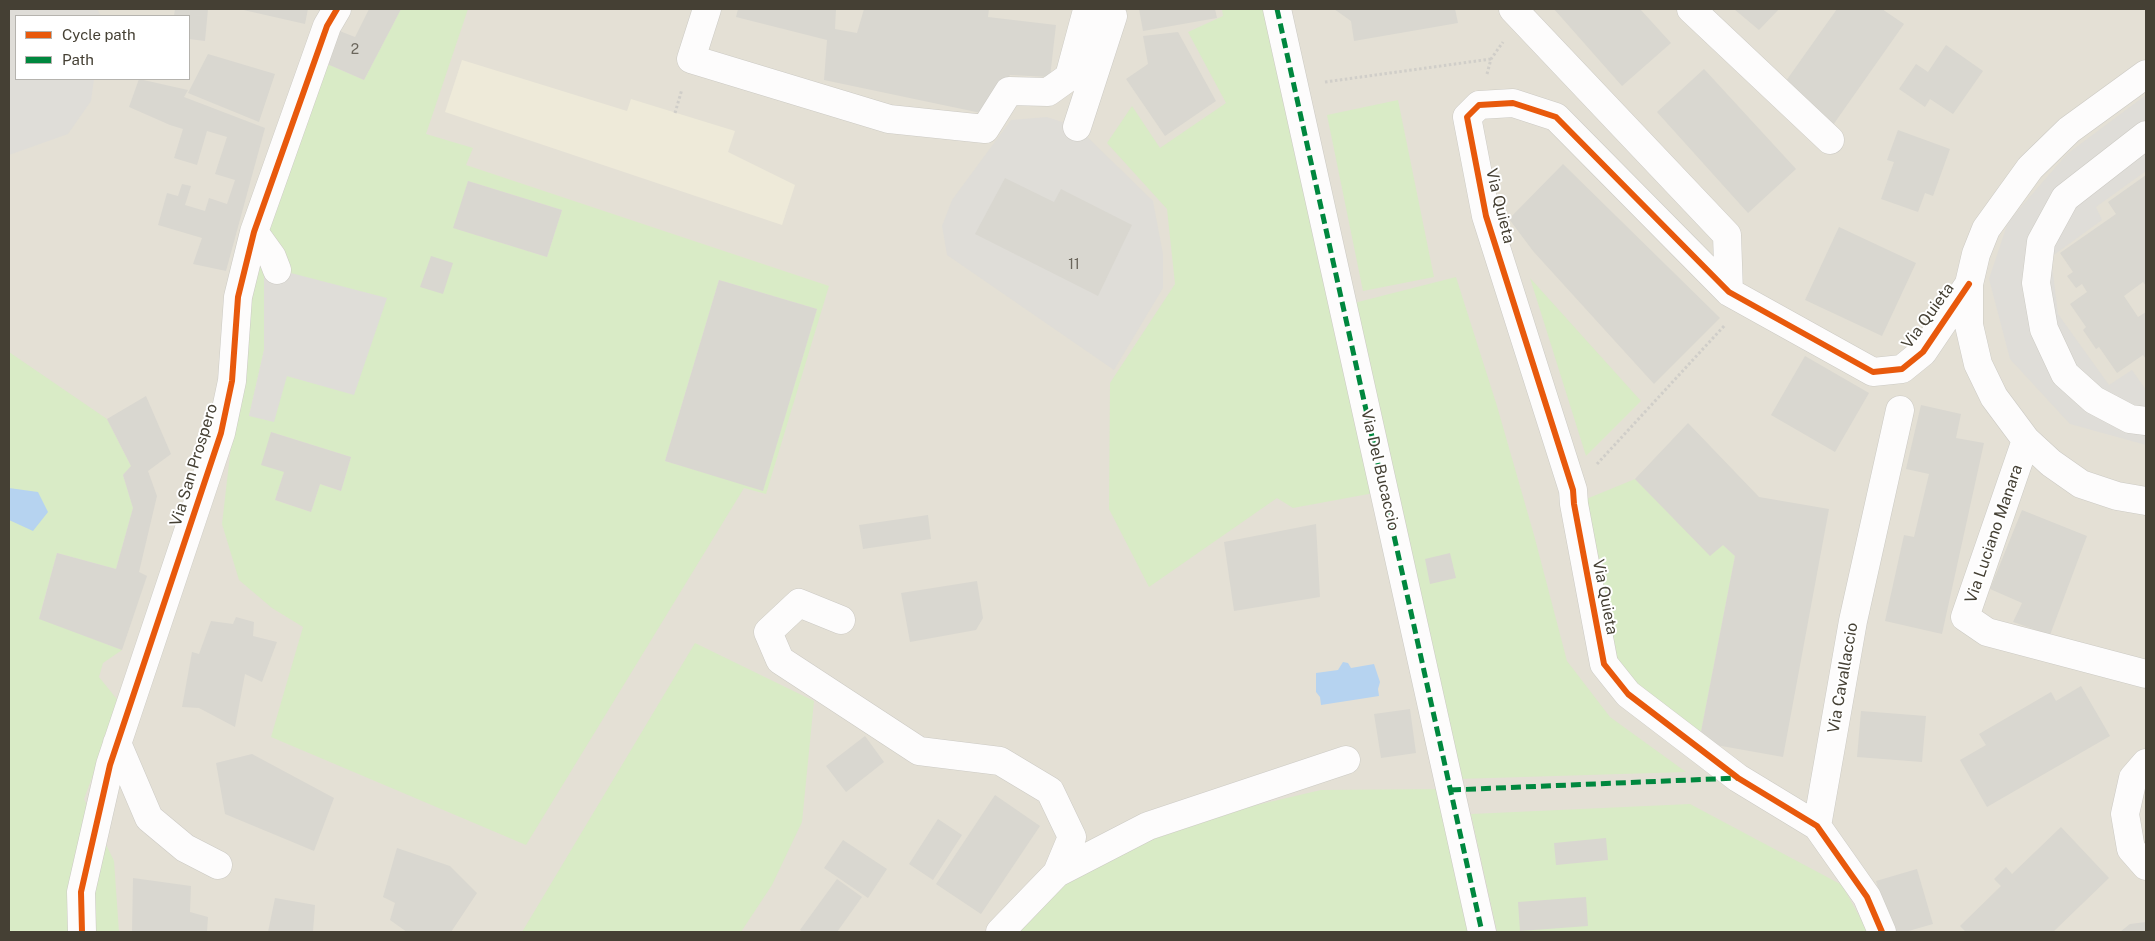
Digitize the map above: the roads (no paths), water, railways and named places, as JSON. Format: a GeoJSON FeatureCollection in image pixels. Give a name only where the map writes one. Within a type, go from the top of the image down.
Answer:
{"type":"FeatureCollection","features":[{"type":"Feature","properties":{"kind":"street","name":"Via San Prospero"},"geometry":{"type":"LineString","coordinates":[[82,932],[81,892],[110,765],[221,433],[232,381],[238,297],[254,232],[328,26],[337,9]]}},
{"type":"Feature","properties":{"kind":"street"},"geometry":{"type":"LineString","coordinates":[[707,9],[691,59],[889,119],[985,129],[1009,92],[1048,92],[1069,77],[1086,14],[1091,9]]}},
{"type":"Feature","properties":{"kind":"street"},"geometry":{"type":"LineString","coordinates":[[1077,127],[1113,16],[1109,9]]}},
{"type":"Feature","properties":{"kind":"street","name":"Via Del Bucaccio"},"geometry":{"type":"LineString","coordinates":[[1277,9],[1482,932]]}},
{"type":"Feature","properties":{"kind":"street"},"geometry":{"type":"LineString","coordinates":[[1513,9],[1726,235],[1737,297]]}},
{"type":"Feature","properties":{"kind":"street"},"geometry":{"type":"LineString","coordinates":[[1691,9],[1830,140]]}},
{"type":"Feature","properties":{"kind":"street"},"geometry":{"type":"LineString","coordinates":[[2146,74],[2069,130],[2030,168],[1986,229],[1976,254],[1969,284],[1969,325],[1978,364],[1994,397],[2026,440],[2051,463],[2081,484],[2117,496],[2146,501]]}},
{"type":"Feature","properties":{"kind":"street","name":"Via Quieta"},"geometry":{"type":"LineString","coordinates":[[1818,826],[1738,778],[1628,694],[1604,664],[1573,490],[1486,216],[1467,117],[1479,105],[1513,103],[1556,117],[1737,297],[1874,372],[1902,369],[1923,352],[1969,284]]}},
{"type":"Feature","properties":{"kind":"street"},"geometry":{"type":"LineString","coordinates":[[2146,134],[2065,198],[2041,242],[2036,283],[2044,329],[2065,374],[2094,400],[2130,419],[2146,421]]}},
{"type":"Feature","properties":{"kind":"street"},"geometry":{"type":"LineString","coordinates":[[254,232],[272,257],[277,270]]}},
{"type":"Feature","properties":{"kind":"street","name":"Via Cavallaccio"},"geometry":{"type":"LineString","coordinates":[[1818,826],[1852,621],[1900,410]]}},
{"type":"Feature","properties":{"kind":"street","name":"Via Luciano Manara"},"geometry":{"type":"LineString","coordinates":[[2026,440],[1965,617],[1987,632],[2146,674]]}},
{"type":"Feature","properties":{"kind":"street"},"geometry":{"type":"LineString","coordinates":[[841,620],[799,603],[768,632],[780,660],[919,751],[1000,762],[1050,791],[1072,837],[1057,873]]}},
{"type":"Feature","properties":{"kind":"street"},"geometry":{"type":"LineString","coordinates":[[117,743],[149,818],[185,848],[218,865]]}},
{"type":"Feature","properties":{"kind":"street"},"geometry":{"type":"LineString","coordinates":[[1000,932],[1057,873],[1148,826],[1346,760]]}},
{"type":"Feature","properties":{"kind":"street"},"geometry":{"type":"LineString","coordinates":[[2146,763],[2133,778],[2125,814],[2131,849],[2146,866]]}},
{"type":"Feature","properties":{"kind":"street"},"geometry":{"type":"LineString","coordinates":[[1818,826],[1867,897],[1882,932]]}},
{"type":"Feature","properties":{"kind":"water"},"geometry":{"type":"Polygon","coordinates":[[[9,488],[38,492],[48,512],[33,531],[9,520],[9,488]]]}},
{"type":"Feature","properties":{"kind":"water"},"geometry":{"type":"Polygon","coordinates":[[[1343,662],[1348,663],[1351,668],[1374,664],[1380,682],[1379,696],[1321,705],[1320,697],[1316,692],[1316,673],[1338,670],[1343,662]]]}}]}
